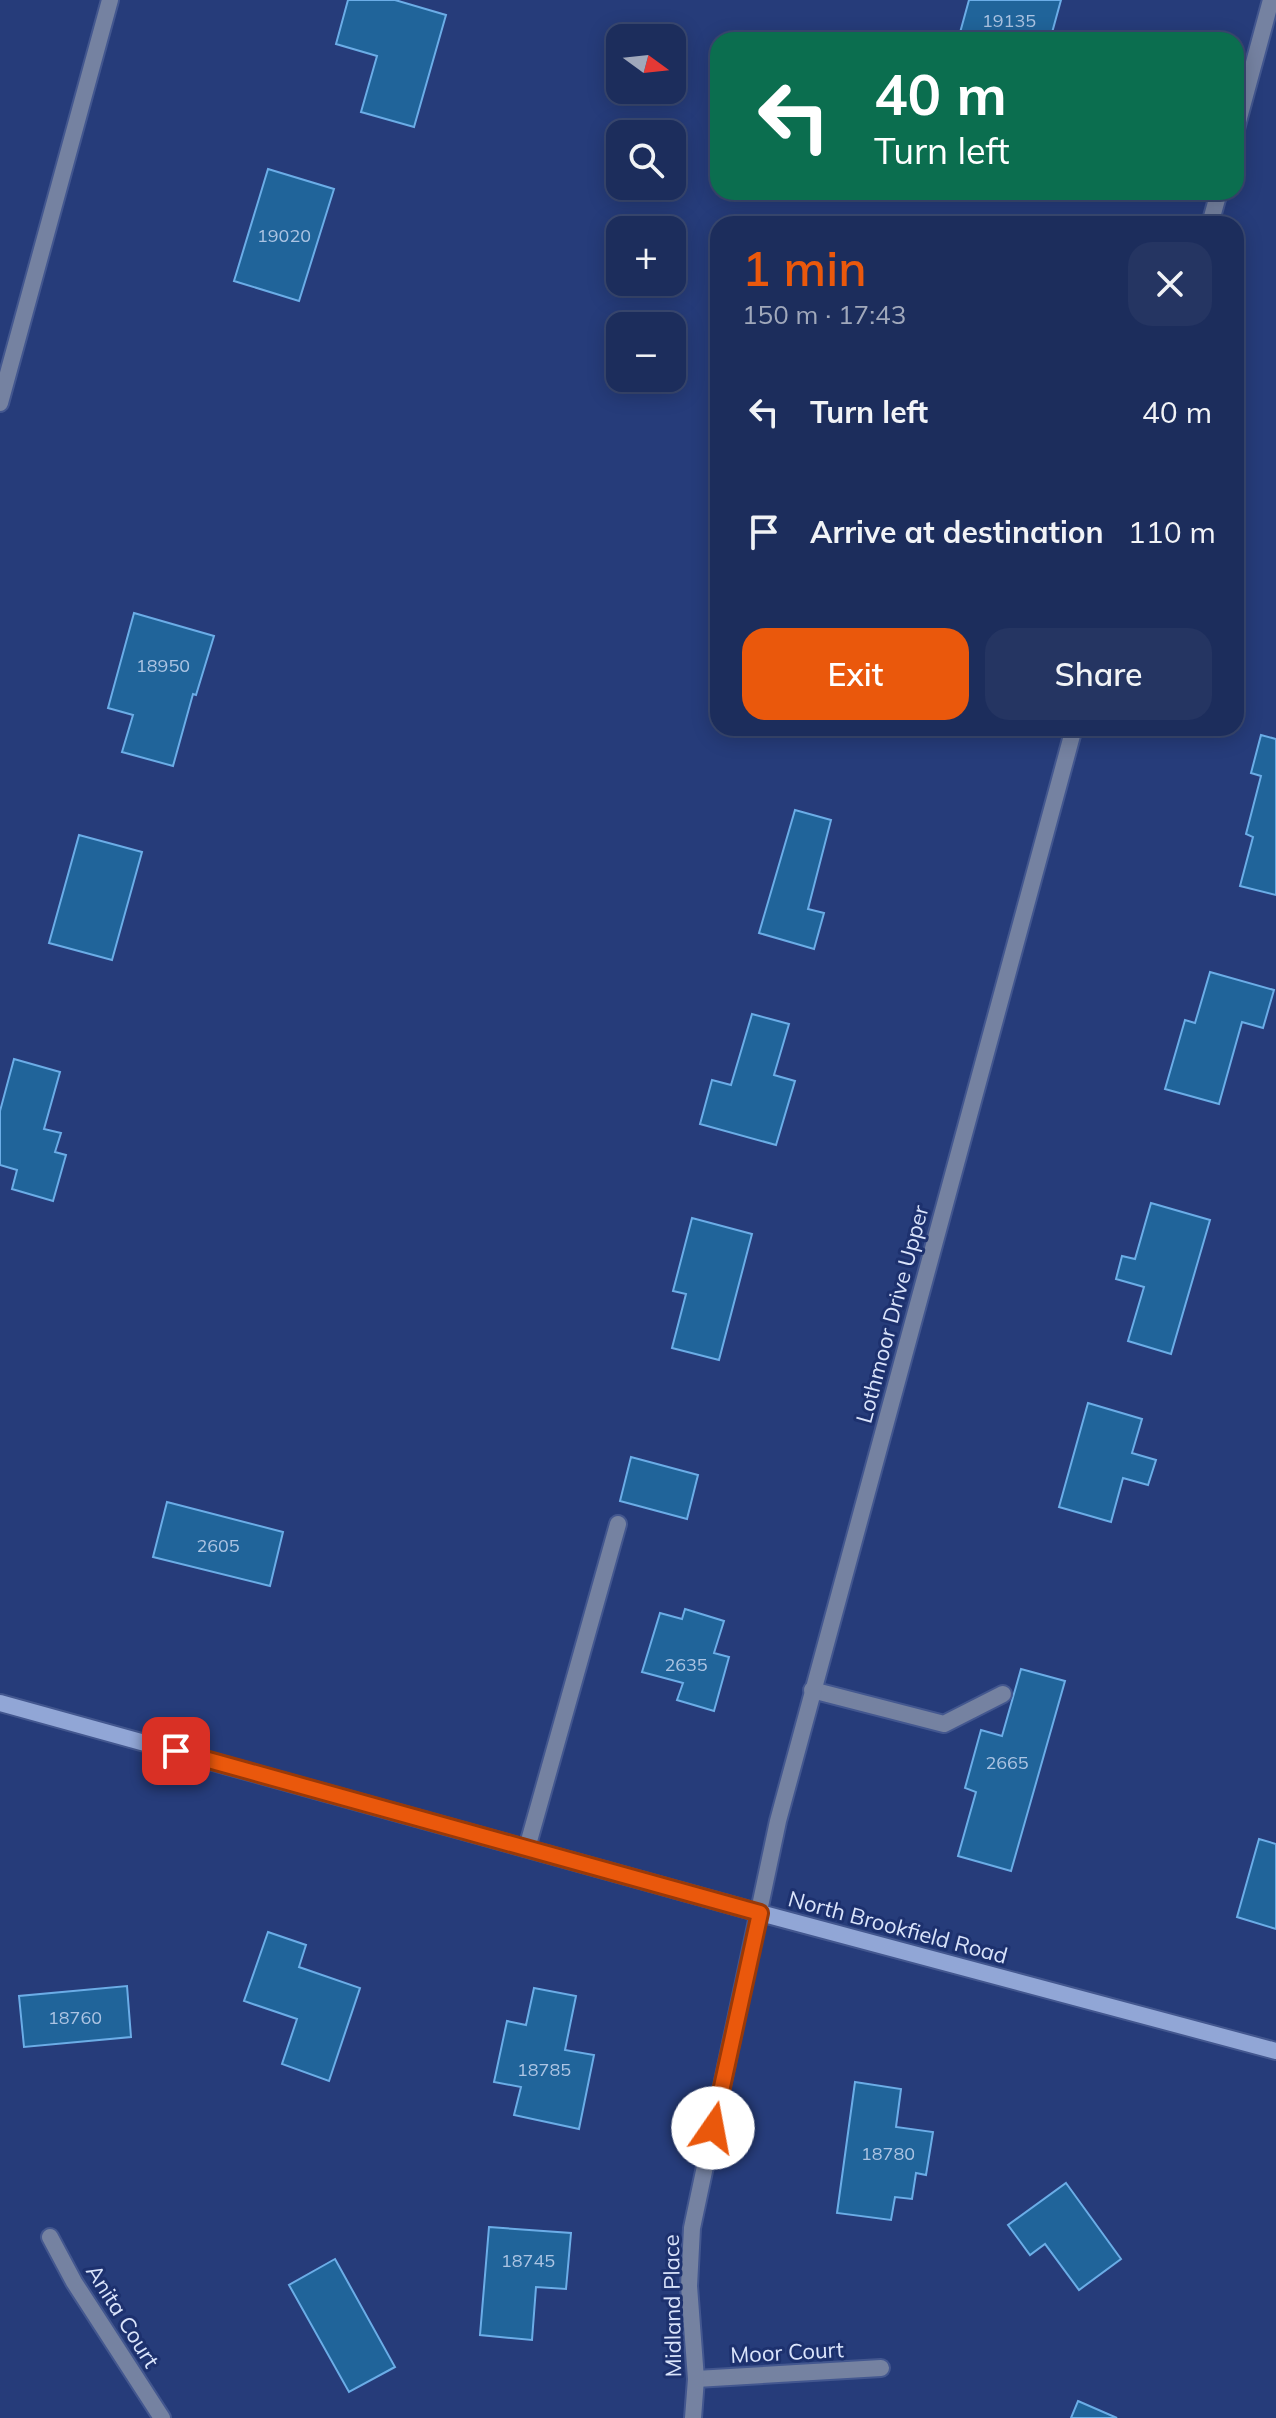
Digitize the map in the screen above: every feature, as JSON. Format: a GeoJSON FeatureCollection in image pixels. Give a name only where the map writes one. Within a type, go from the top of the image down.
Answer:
{"type":"FeatureCollection","features":[{"type":"Feature","properties":{"kind":"street"},"geometry":{"type":"LineString","coordinates":[[0,403],[110,0]]}},
{"type":"Feature","properties":{"kind":"street"},"geometry":{"type":"LineString","coordinates":[[1244,100],[1271,0]]}},
{"type":"Feature","properties":{"kind":"street","name":"Lothmoor Drive Upper"},"geometry":{"type":"LineString","coordinates":[[760,1913],[778,1821],[812,1690],[1072,736]]}},
{"type":"Feature","properties":{"kind":"street"},"geometry":{"type":"LineString","coordinates":[[527,1848],[618,1524]]}},
{"type":"Feature","properties":{"kind":"street"},"geometry":{"type":"LineString","coordinates":[[812,1690],[944,1724],[1003,1694]]}},
{"type":"Feature","properties":{"kind":"street","name":"North Brookfield Road"},"geometry":{"type":"LineString","coordinates":[[0,1703],[760,1913],[1276,2051]]}},
{"type":"Feature","properties":{"kind":"street","name":"Midland Place"},"geometry":{"type":"LineString","coordinates":[[693,2418],[696,2379],[689,2286],[692,2228],[760,1913]]}},
{"type":"Feature","properties":{"kind":"street","name":"Anita Court"},"geometry":{"type":"LineString","coordinates":[[50,2237],[74,2282],[162,2418]]}},
{"type":"Feature","properties":{"kind":"street","name":"Moor Court"},"geometry":{"type":"LineString","coordinates":[[696,2379],[881,2368]]}},
{"type":"Feature","properties":{"kind":"building"},"geometry":{"type":"Polygon","coordinates":[[[348,0],[395,0],[446,15],[414,127],[361,112],[377,56],[336,44],[348,0]]]}},
{"type":"Feature","properties":{"kind":"building"},"geometry":{"type":"Polygon","coordinates":[[[969,0],[1061,0],[1052,32],[960,32],[969,0]]]}},
{"type":"Feature","properties":{"kind":"building"},"geometry":{"type":"Polygon","coordinates":[[[268,169],[334,189],[299,301],[234,281],[268,169]]]}},
{"type":"Feature","properties":{"kind":"building"},"geometry":{"type":"Polygon","coordinates":[[[134,613],[214,636],[196,695],[193,694],[173,766],[122,752],[133,715],[108,708],[134,613]]]}},
{"type":"Feature","properties":{"kind":"building"},"geometry":{"type":"Polygon","coordinates":[[[1261,735],[1276,739],[1276,895],[1240,886],[1253,837],[1246,834],[1261,776],[1251,773],[1261,735]]]}},
{"type":"Feature","properties":{"kind":"building"},"geometry":{"type":"Polygon","coordinates":[[[795,810],[831,820],[808,909],[824,913],[814,949],[759,933],[795,810]]]}},
{"type":"Feature","properties":{"kind":"building"},"geometry":{"type":"Polygon","coordinates":[[[79,835],[142,852],[112,960],[49,943],[79,835]]]}},
{"type":"Feature","properties":{"kind":"building"},"geometry":{"type":"Polygon","coordinates":[[[1210,972],[1274,990],[1263,1028],[1242,1022],[1219,1104],[1165,1089],[1185,1020],[1195,1023],[1210,972]]]}},
{"type":"Feature","properties":{"kind":"building"},"geometry":{"type":"Polygon","coordinates":[[[752,1014],[789,1024],[774,1075],[795,1081],[776,1145],[700,1124],[712,1080],[731,1085],[752,1014]]]}},
{"type":"Feature","properties":{"kind":"building"},"geometry":{"type":"Polygon","coordinates":[[[14,1059],[60,1072],[44,1129],[61,1133],[55,1152],[66,1155],[53,1201],[12,1189],[17,1170],[0,1165],[0,1111],[14,1059]]]}},
{"type":"Feature","properties":{"kind":"building"},"geometry":{"type":"Polygon","coordinates":[[[1151,1203],[1210,1220],[1171,1354],[1128,1341],[1144,1287],[1116,1279],[1122,1256],[1135,1259],[1151,1203]]]}},
{"type":"Feature","properties":{"kind":"building"},"geometry":{"type":"Polygon","coordinates":[[[692,1218],[752,1234],[719,1360],[672,1348],[686,1294],[673,1291],[692,1218]]]}},
{"type":"Feature","properties":{"kind":"building"},"geometry":{"type":"Polygon","coordinates":[[[1088,1403],[1142,1419],[1132,1453],[1156,1460],[1148,1485],[1123,1478],[1111,1522],[1059,1507],[1088,1403]]]}},
{"type":"Feature","properties":{"kind":"building"},"geometry":{"type":"Polygon","coordinates":[[[631,1457],[698,1475],[687,1519],[620,1501],[631,1457]]]}},
{"type":"Feature","properties":{"kind":"building"},"geometry":{"type":"Polygon","coordinates":[[[167,1502],[283,1532],[270,1586],[153,1557],[167,1502]]]}},
{"type":"Feature","properties":{"kind":"building"},"geometry":{"type":"Polygon","coordinates":[[[685,1609],[724,1621],[714,1653],[729,1657],[714,1711],[677,1700],[683,1683],[642,1672],[660,1613],[682,1619],[685,1609]]]}},
{"type":"Feature","properties":{"kind":"building"},"geometry":{"type":"Polygon","coordinates":[[[1021,1669],[1065,1681],[1011,1871],[958,1856],[976,1792],[965,1788],[981,1730],[1002,1736],[1021,1669]]]}},
{"type":"Feature","properties":{"kind":"building"},"geometry":{"type":"Polygon","coordinates":[[[1259,1839],[1276,1844],[1276,1929],[1237,1917],[1259,1839]]]}},
{"type":"Feature","properties":{"kind":"building"},"geometry":{"type":"Polygon","coordinates":[[[268,1932],[306,1945],[299,1967],[360,1988],[329,2081],[282,2064],[297,2019],[244,2001],[268,1932]]]}},
{"type":"Feature","properties":{"kind":"building"},"geometry":{"type":"Polygon","coordinates":[[[127,1986],[131,2037],[24,2047],[19,1996],[127,1986]]]}},
{"type":"Feature","properties":{"kind":"building"},"geometry":{"type":"Polygon","coordinates":[[[534,1988],[576,1996],[565,2050],[594,2055],[579,2129],[514,2115],[521,2087],[494,2082],[507,2021],[526,2025],[534,1988]]]}},
{"type":"Feature","properties":{"kind":"building"},"geometry":{"type":"Polygon","coordinates":[[[855,2082],[901,2089],[896,2127],[933,2132],[926,2175],[916,2173],[912,2199],[895,2197],[891,2220],[837,2213],[855,2082]]]}},
{"type":"Feature","properties":{"kind":"building"},"geometry":{"type":"Polygon","coordinates":[[[1066,2183],[1121,2259],[1079,2290],[1045,2244],[1030,2255],[1008,2225],[1066,2183]]]}},
{"type":"Feature","properties":{"kind":"building"},"geometry":{"type":"Polygon","coordinates":[[[489,2227],[571,2233],[566,2289],[536,2287],[532,2340],[480,2335],[489,2227]]]}},
{"type":"Feature","properties":{"kind":"building"},"geometry":{"type":"Polygon","coordinates":[[[335,2259],[395,2367],[349,2392],[289,2285],[335,2259]]]}},
{"type":"Feature","properties":{"kind":"building"},"geometry":{"type":"Polygon","coordinates":[[[1078,2401],[1117,2418],[1071,2418],[1078,2401]]]}},
{"type":"Feature","properties":{"kind":"route"},"geometry":{"type":"LineString","coordinates":[[176,1751],[760,1913],[713,2128]]}}]}
